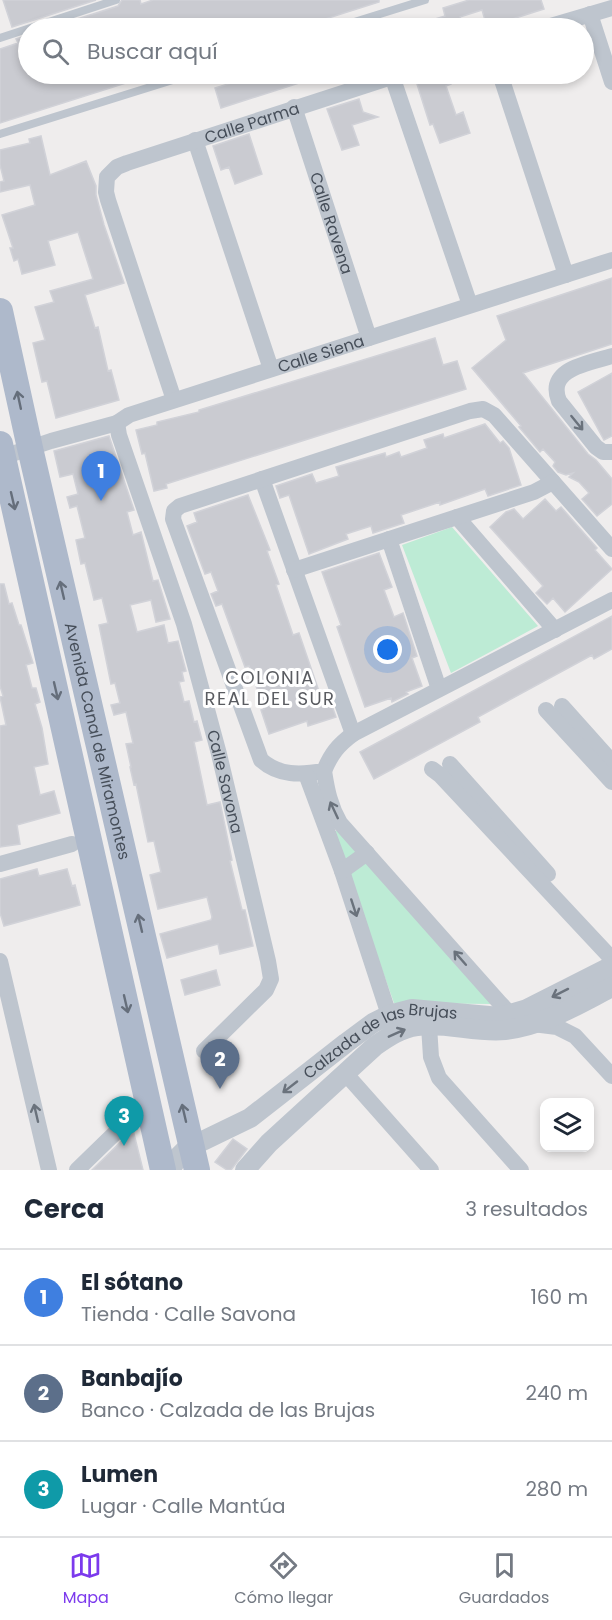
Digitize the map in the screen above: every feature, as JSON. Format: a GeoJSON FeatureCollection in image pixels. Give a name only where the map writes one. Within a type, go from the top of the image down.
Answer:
{"type":"FeatureCollection","features":[{"type":"Feature","properties":{"kind":"main road","name":"Avenida Canal de Miramontes"},"geometry":{"type":"LineString","coordinates":[[0,312],[194,1158]]}},
{"type":"Feature","properties":{"kind":"main road","name":"Avenida Canal de Miramontes"},"geometry":{"type":"LineString","coordinates":[[1,453],[163,1170]]}},
{"type":"Feature","properties":{"kind":"street"},"geometry":{"type":"LineString","coordinates":[[577,18],[612,8]]}},
{"type":"Feature","properties":{"kind":"street"},"geometry":{"type":"LineString","coordinates":[[590,14],[591,18]]}},
{"type":"Feature","properties":{"kind":"street"},"geometry":{"type":"LineString","coordinates":[[594,26],[612,82]]}},
{"type":"Feature","properties":{"kind":"street","name":"Calle Parma"},"geometry":{"type":"LineString","coordinates":[[174,400],[108,200],[107,177],[117,167],[127,163],[368,84]]}},
{"type":"Feature","properties":{"kind":"street"},"geometry":{"type":"LineString","coordinates":[[400,84],[470,305]]}},
{"type":"Feature","properties":{"kind":"street"},"geometry":{"type":"LineString","coordinates":[[503,84],[566,274]]}},
{"type":"Feature","properties":{"kind":"street","name":"Calle Ravena"},"geometry":{"type":"LineString","coordinates":[[294,107],[369,338]]}},
{"type":"Feature","properties":{"kind":"street"},"geometry":{"type":"LineString","coordinates":[[195,140],[270,369]]}},
{"type":"Feature","properties":{"kind":"street","name":"Calle Siena"},"geometry":{"type":"LineString","coordinates":[[1,453],[30,448],[117,423],[129,415],[174,400],[612,260]]}},
{"type":"Feature","properties":{"kind":"street"},"geometry":{"type":"LineString","coordinates":[[612,356],[570,369],[561,376],[555,392],[559,401],[596,447],[603,452],[612,452]]}},
{"type":"Feature","properties":{"kind":"street"},"geometry":{"type":"LineString","coordinates":[[324,771],[306,774],[282,772],[269,767],[261,760],[173,519],[174,511],[180,506],[470,411],[483,409],[494,415],[612,549]]}},
{"type":"Feature","properties":{"kind":"street","name":"Calle Savona"},"geometry":{"type":"LineString","coordinates":[[117,423],[119,435],[184,624],[219,754],[270,970],[271,979],[266,990],[204,1051]]}},
{"type":"Feature","properties":{"kind":"street"},"geometry":{"type":"LineString","coordinates":[[262,479],[353,734]]}},
{"type":"Feature","properties":{"kind":"street"},"geometry":{"type":"LineString","coordinates":[[294,570],[534,492],[553,482]]}},
{"type":"Feature","properties":{"kind":"street"},"geometry":{"type":"LineString","coordinates":[[457,517],[555,630]]}},
{"type":"Feature","properties":{"kind":"street"},"geometry":{"type":"LineString","coordinates":[[389,539],[439,689]]}},
{"type":"Feature","properties":{"kind":"street"},"geometry":{"type":"LineString","coordinates":[[612,600],[353,734],[340,743],[330,755],[324,771],[333,810],[340,823],[512,1015],[517,1020],[533,1025],[556,1027],[575,1036],[612,1076]]}},
{"type":"Feature","properties":{"kind":"street"},"geometry":{"type":"LineString","coordinates":[[612,762],[554,708],[612,782]]}},
{"type":"Feature","properties":{"kind":"street"},"geometry":{"type":"LineString","coordinates":[[450,764],[612,947]]}},
{"type":"Feature","properties":{"kind":"street"},"geometry":{"type":"LineString","coordinates":[[432,769],[612,959]]}},
{"type":"Feature","properties":{"kind":"street"},"geometry":{"type":"LineString","coordinates":[[306,774],[342,871],[389,1015]]}},
{"type":"Feature","properties":{"kind":"street"},"geometry":{"type":"LineString","coordinates":[[0,864],[72,844]]}},
{"type":"Feature","properties":{"kind":"street"},"geometry":{"type":"LineString","coordinates":[[342,871],[367,853]]}},
{"type":"Feature","properties":{"kind":"street"},"geometry":{"type":"LineString","coordinates":[[0,961],[49,1170]]}},
{"type":"Feature","properties":{"kind":"street","name":"Calzada de las Brujas"},"geometry":{"type":"LineString","coordinates":[[170,1170],[179,1156],[194,1158],[374,1023],[389,1015],[412,1009],[476,1016],[512,1015],[612,966]]}},
{"type":"Feature","properties":{"kind":"street","name":"Calzada de las Brujas"},"geometry":{"type":"LineString","coordinates":[[245,1170],[269,1143],[389,1036],[405,1029],[429,1026],[502,1030],[533,1025],[559,1015],[612,987]]}},
{"type":"Feature","properties":{"kind":"street"},"geometry":{"type":"LineString","coordinates":[[429,1026],[431,1058],[439,1078],[521,1170]]}},
{"type":"Feature","properties":{"kind":"street"},"geometry":{"type":"LineString","coordinates":[[339,1049],[352,1058],[351,1068],[431,1170]]}},
{"type":"Feature","properties":{"kind":"street"},"geometry":{"type":"LineString","coordinates":[[77,1170],[148,1101]]}},
{"type":"Feature","properties":{"kind":"lane"},"geometry":{"type":"LineString","coordinates":[[61,18],[116,0]]}},
{"type":"Feature","properties":{"kind":"lane"},"geometry":{"type":"LineString","coordinates":[[367,18],[425,0]]}},
{"type":"Feature","properties":{"kind":"lane"},"geometry":{"type":"LineString","coordinates":[[0,38],[18,32]]}},
{"type":"Feature","properties":{"kind":"lane"},"geometry":{"type":"LineString","coordinates":[[0,134],[160,84]]}},
{"type":"Feature","properties":{"kind":"green space"},"geometry":{"type":"Polygon","coordinates":[[[452,527],[538,626],[451,673],[402,545],[452,527]]]}},
{"type":"Feature","properties":{"kind":"green space"},"geometry":{"type":"Polygon","coordinates":[[[333,831],[342,831],[492,1004],[394,1003],[333,831]]]}},
{"type":"Feature","properties":{"kind":"building"},"geometry":{"type":"Polygon","coordinates":[[[3,0],[96,0],[40,18],[18,18],[18,25],[12,27],[3,0]]]}},
{"type":"Feature","properties":{"kind":"building"},"geometry":{"type":"Polygon","coordinates":[[[122,0],[140,0],[141,4],[153,0],[379,0],[379,2],[329,18],[80,18],[118,6],[122,0]]]}},
{"type":"Feature","properties":{"kind":"building"},"geometry":{"type":"Polygon","coordinates":[[[469,0],[541,0],[544,9],[516,18],[484,18],[482,10],[460,18],[438,18],[445,16],[443,8],[469,0]]]}},
{"type":"Feature","properties":{"kind":"building"},"geometry":{"type":"Polygon","coordinates":[[[18,43],[18,84],[123,84],[0,123],[0,49],[18,43]]]}},
{"type":"Feature","properties":{"kind":"building"},"geometry":{"type":"Polygon","coordinates":[[[228,84],[296,84],[221,108],[215,88],[228,84]]]}},
{"type":"Feature","properties":{"kind":"building"},"geometry":{"type":"Polygon","coordinates":[[[417,84],[451,84],[446,86],[456,115],[463,112],[470,133],[440,143],[433,124],[430,125],[417,84]]]}},
{"type":"Feature","properties":{"kind":"building"},"geometry":{"type":"Polygon","coordinates":[[[359,99],[363,112],[378,117],[352,125],[359,145],[342,150],[327,109],[359,99]]]}},
{"type":"Feature","properties":{"kind":"building"},"geometry":{"type":"Polygon","coordinates":[[[249,134],[262,174],[235,184],[229,167],[221,170],[213,146],[249,134]]]}},
{"type":"Feature","properties":{"kind":"building"},"geometry":{"type":"Polygon","coordinates":[[[41,136],[50,175],[86,161],[96,186],[96,195],[104,225],[124,283],[85,295],[95,328],[98,327],[108,371],[111,370],[119,400],[56,418],[47,381],[42,382],[33,343],[45,340],[35,307],[54,302],[50,291],[93,279],[78,232],[48,241],[55,265],[22,274],[18,259],[14,261],[10,248],[13,248],[2,215],[35,205],[30,185],[0,192],[0,182],[4,181],[0,165],[0,150],[30,143],[29,139],[41,136]]]}},
{"type":"Feature","properties":{"kind":"building"},"geometry":{"type":"Polygon","coordinates":[[[612,278],[612,344],[523,373],[588,454],[612,479],[612,504],[597,516],[582,499],[589,493],[579,482],[569,477],[573,473],[566,475],[558,472],[553,466],[555,462],[543,449],[540,452],[472,368],[506,340],[497,316],[612,278]]]}},
{"type":"Feature","properties":{"kind":"building"},"geometry":{"type":"Polygon","coordinates":[[[435,338],[443,365],[457,361],[466,389],[166,484],[167,488],[154,491],[145,453],[142,454],[136,430],[435,338]]]}},
{"type":"Feature","properties":{"kind":"building"},"geometry":{"type":"Polygon","coordinates":[[[612,373],[612,436],[604,440],[578,392],[612,373]]]}},
{"type":"Feature","properties":{"kind":"building"},"geometry":{"type":"Polygon","coordinates":[[[485,424],[500,443],[503,441],[509,448],[521,485],[488,496],[485,489],[440,505],[440,502],[401,515],[404,523],[373,533],[371,526],[346,534],[348,539],[309,554],[289,495],[280,498],[276,486],[312,474],[316,483],[339,476],[336,467],[385,453],[386,457],[399,452],[401,457],[427,448],[424,440],[443,434],[444,438],[485,424]]]}},
{"type":"Feature","properties":{"kind":"building"},"geometry":{"type":"Polygon","coordinates":[[[109,436],[134,510],[127,512],[133,535],[141,532],[153,581],[158,580],[170,619],[156,622],[151,600],[130,605],[137,632],[164,625],[168,643],[178,641],[186,671],[182,672],[184,681],[179,682],[184,702],[189,701],[194,722],[197,721],[202,740],[194,742],[207,805],[220,802],[232,860],[230,861],[253,946],[220,954],[218,944],[167,958],[160,934],[211,920],[212,917],[207,897],[158,909],[150,875],[161,872],[154,841],[148,842],[136,784],[134,785],[130,767],[126,744],[133,743],[126,712],[114,715],[111,705],[120,703],[115,683],[111,684],[99,625],[108,623],[102,598],[94,600],[85,563],[81,564],[76,540],[85,538],[77,506],[70,508],[67,497],[78,494],[73,474],[60,477],[54,451],[109,436]]]}},
{"type":"Feature","properties":{"kind":"building"},"geometry":{"type":"Polygon","coordinates":[[[248,495],[270,550],[267,551],[279,584],[276,585],[293,635],[299,633],[324,706],[331,703],[336,717],[308,726],[307,721],[269,734],[261,710],[264,709],[249,666],[245,667],[222,604],[216,606],[211,594],[218,591],[211,572],[205,574],[187,526],[197,522],[194,513],[248,495]]]}},
{"type":"Feature","properties":{"kind":"building"},"geometry":{"type":"Polygon","coordinates":[[[545,499],[556,511],[561,507],[612,569],[565,612],[553,598],[547,604],[536,593],[543,586],[490,527],[506,512],[514,509],[523,519],[545,499]]]}},
{"type":"Feature","properties":{"kind":"building"},"geometry":{"type":"Polygon","coordinates":[[[379,553],[392,587],[384,590],[394,617],[403,613],[417,656],[412,658],[422,686],[406,692],[408,694],[392,702],[391,698],[365,707],[337,627],[341,625],[322,572],[379,553]]]}},
{"type":"Feature","properties":{"kind":"building"},"geometry":{"type":"Polygon","coordinates":[[[0,584],[4,584],[9,604],[12,603],[33,663],[26,665],[32,688],[36,688],[40,702],[35,704],[48,764],[34,767],[40,795],[54,791],[60,813],[17,825],[20,844],[0,847],[0,726],[6,725],[0,697],[3,696],[0,686],[0,584]]]}},
{"type":"Feature","properties":{"kind":"building"},"geometry":{"type":"Polygon","coordinates":[[[612,616],[612,649],[594,659],[592,655],[478,717],[480,722],[374,779],[360,752],[612,616]]]}},
{"type":"Feature","properties":{"kind":"building"},"geometry":{"type":"Polygon","coordinates":[[[37,869],[39,876],[67,869],[72,886],[75,885],[80,905],[4,926],[0,913],[0,879],[37,869]]]}},
{"type":"Feature","properties":{"kind":"building"},"geometry":{"type":"Polygon","coordinates":[[[216,970],[220,985],[185,995],[181,980],[216,970]]]}},
{"type":"Feature","properties":{"kind":"building"},"geometry":{"type":"Polygon","coordinates":[[[133,1130],[143,1170],[92,1170],[133,1130]]]}},
{"type":"Feature","properties":{"kind":"building"},"geometry":{"type":"Polygon","coordinates":[[[233,1139],[247,1149],[231,1170],[227,1170],[215,1162],[233,1139]]]}},
{"type":"Feature","properties":{"kind":"place","name":"El sótano"},"geometry":{"type":"Point","coordinates":[101,501]}},
{"type":"Feature","properties":{"kind":"place","name":"Banbajío"},"geometry":{"type":"Point","coordinates":[220,1089]}},
{"type":"Feature","properties":{"kind":"place","name":"Lumen"},"geometry":{"type":"Point","coordinates":[124,1146]}},
{"type":"Feature","properties":{"kind":"district","name":"COLONIA REAL DEL SUR"},"geometry":{"type":"Point","coordinates":[270,688]}}]}
